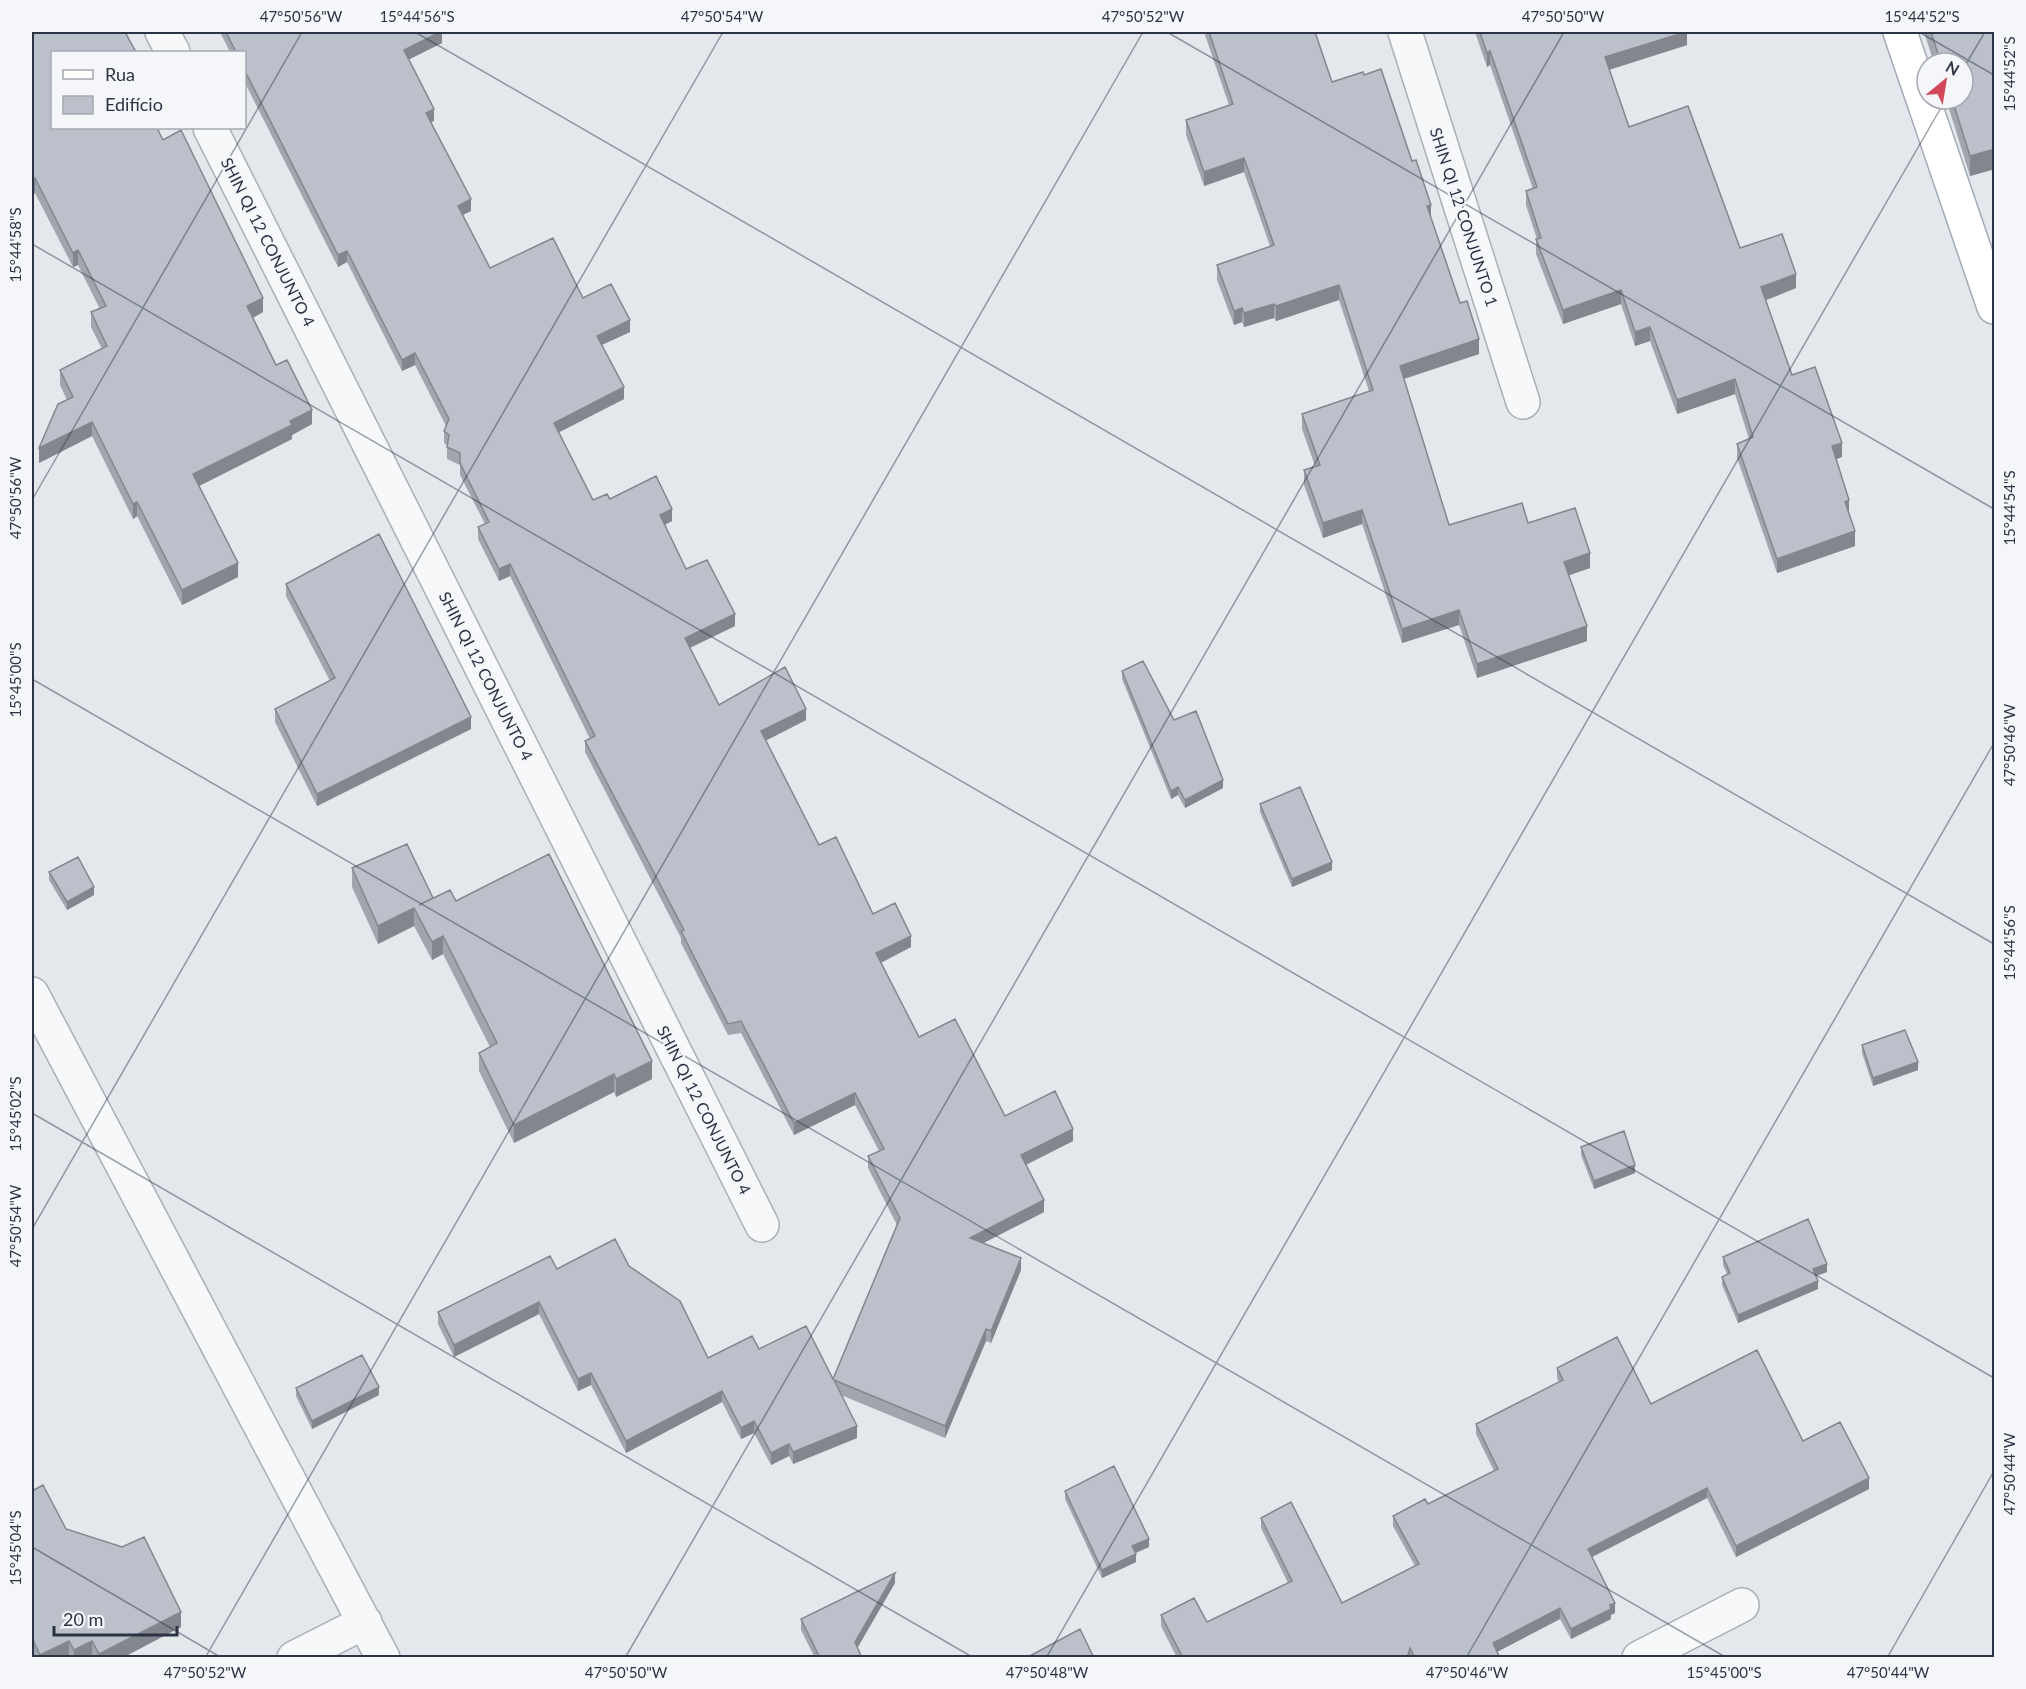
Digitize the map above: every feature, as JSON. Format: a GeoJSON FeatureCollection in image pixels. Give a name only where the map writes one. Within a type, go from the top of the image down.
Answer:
{"type":"FeatureCollection","features":[{"type":"Feature","properties":{"kind":"main road"},"geometry":{"type":"LineString","coordinates":[[1900,32],[1995,307]]}},
{"type":"Feature","properties":{"kind":"street"},"geometry":{"type":"LineString","coordinates":[[162,32],[172,51]]}},
{"type":"Feature","properties":{"kind":"street","name":"SHIN QI 12 CONJUNTO 1"},"geometry":{"type":"LineString","coordinates":[[1405,32],[1523,402]]}},
{"type":"Feature","properties":{"kind":"street","name":"SHIN QI 12 CONJUNTO 4"},"geometry":{"type":"LineString","coordinates":[[211,129],[762,1225]]}},
{"type":"Feature","properties":{"kind":"street"},"geometry":{"type":"LineString","coordinates":[[32,994],[383,1658]]}},
{"type":"Feature","properties":{"kind":"street"},"geometry":{"type":"LineString","coordinates":[[1639,1658],[1742,1605]]}},
{"type":"Feature","properties":{"kind":"street"},"geometry":{"type":"LineString","coordinates":[[294,1658],[364,1622]]}},
{"type":"Feature","properties":{"kind":"building"},"geometry":{"type":"Polygon","coordinates":[[[32,32],[125,32],[135,51],[51,51],[51,129],[158,129],[163,140],[181,130],[263,298],[247,306],[276,365],[287,360],[312,410],[290,421],[292,425],[193,474],[238,563],[182,590],[137,502],[133,504],[92,422],[39,448],[58,404],[73,397],[60,370],[107,346],[91,312],[106,306],[78,250],[73,253],[35,178],[32,180],[32,32]]]}},
{"type":"Feature","properties":{"kind":"building"},"geometry":{"type":"Polygon","coordinates":[[[226,32],[440,32],[404,50],[434,109],[426,113],[471,199],[458,206],[490,268],[553,238],[583,298],[611,284],[630,320],[597,336],[624,387],[554,423],[593,500],[607,494],[610,499],[656,476],[672,509],[660,515],[686,569],[707,560],[735,614],[685,638],[719,705],[785,667],[806,709],[761,731],[819,845],[836,837],[873,914],[895,903],[911,936],[876,953],[919,1037],[955,1019],[1005,1116],[1055,1091],[1073,1129],[1021,1155],[1044,1200],[970,1238],[1021,1258],[991,1331],[986,1329],[945,1426],[834,1380],[857,1426],[793,1452],[789,1444],[771,1453],[754,1421],[741,1428],[722,1391],[626,1441],[591,1373],[578,1379],[539,1302],[454,1345],[438,1312],[550,1256],[557,1269],[615,1239],[629,1266],[680,1301],[708,1358],[752,1336],[759,1349],[806,1326],[833,1379],[900,1218],[868,1156],[884,1149],[855,1093],[794,1123],[741,1021],[728,1024],[681,931],[684,930],[585,741],[595,736],[510,564],[499,569],[478,527],[489,522],[460,463],[460,453],[447,447],[449,435],[444,431],[449,419],[415,353],[402,360],[347,251],[338,255],[246,73],[246,51],[236,51],[226,32]]]}},
{"type":"Feature","properties":{"kind":"building"},"geometry":{"type":"Polygon","coordinates":[[[1209,32],[1315,32],[1332,82],[1381,69],[1412,161],[1416,160],[1431,205],[1427,206],[1460,303],[1467,301],[1479,339],[1400,366],[1449,525],[1522,503],[1528,523],[1575,508],[1590,553],[1564,562],[1587,626],[1477,664],[1459,610],[1402,629],[1362,510],[1323,523],[1304,470],[1320,465],[1302,414],[1373,390],[1339,285],[1276,306],[1274,304],[1244,313],[1242,308],[1234,311],[1217,265],[1274,245],[1244,158],[1204,172],[1186,120],[1233,104],[1209,32]]]}},
{"type":"Feature","properties":{"kind":"building"},"geometry":{"type":"Polygon","coordinates":[[[1480,32],[1686,32],[1605,57],[1629,127],[1688,106],[1740,248],[1782,234],[1796,274],[1761,287],[1792,375],[1815,367],[1842,443],[1832,446],[1849,500],[1845,502],[1855,531],[1777,559],[1737,444],[1753,437],[1735,379],[1677,400],[1650,327],[1635,332],[1621,290],[1563,310],[1536,239],[1541,238],[1526,191],[1537,187],[1490,51],[1487,53],[1480,32]]]}},
{"type":"Feature","properties":{"kind":"building"},"geometry":{"type":"Polygon","coordinates":[[[1931,32],[1995,32],[1995,149],[1970,156],[1956,111],[1975,111],[1975,51],[1937,51],[1931,32]]]}},
{"type":"Feature","properties":{"kind":"building"},"geometry":{"type":"Polygon","coordinates":[[[379,534],[471,717],[317,794],[275,709],[335,678],[286,584],[379,534]]]}},
{"type":"Feature","properties":{"kind":"building"},"geometry":{"type":"Polygon","coordinates":[[[1143,661],[1174,720],[1196,711],[1223,780],[1185,800],[1178,787],[1171,791],[1122,671],[1143,661]]]}},
{"type":"Feature","properties":{"kind":"building"},"geometry":{"type":"Polygon","coordinates":[[[1300,787],[1332,862],[1292,879],[1260,804],[1300,787]]]}},
{"type":"Feature","properties":{"kind":"building"},"geometry":{"type":"Polygon","coordinates":[[[407,844],[433,898],[419,905],[450,890],[456,901],[549,854],[652,1061],[616,1079],[614,1074],[514,1125],[479,1053],[497,1043],[443,936],[432,942],[414,908],[378,926],[352,868],[407,844]]]}},
{"type":"Feature","properties":{"kind":"building"},"geometry":{"type":"Polygon","coordinates":[[[78,857],[94,887],[67,902],[49,872],[78,857]]]}},
{"type":"Feature","properties":{"kind":"building"},"geometry":{"type":"Polygon","coordinates":[[[1905,1030],[1918,1062],[1873,1078],[1862,1045],[1905,1030]]]}},
{"type":"Feature","properties":{"kind":"building"},"geometry":{"type":"Polygon","coordinates":[[[1624,1131],[1635,1165],[1594,1181],[1581,1147],[1624,1131]]]}},
{"type":"Feature","properties":{"kind":"building"},"geometry":{"type":"Polygon","coordinates":[[[1808,1219],[1827,1264],[1813,1269],[1818,1281],[1738,1315],[1722,1277],[1730,1273],[1723,1257],[1808,1219]]]}},
{"type":"Feature","properties":{"kind":"building"},"geometry":{"type":"Polygon","coordinates":[[[1617,1337],[1651,1404],[1757,1350],[1803,1441],[1840,1422],[1869,1478],[1736,1546],[1707,1488],[1588,1549],[1615,1603],[1610,1605],[1611,1609],[1571,1629],[1560,1608],[1493,1643],[1500,1658],[1415,1658],[1410,1648],[1407,1658],[1183,1658],[1161,1615],[1194,1598],[1207,1622],[1292,1581],[1261,1518],[1291,1502],[1342,1603],[1419,1564],[1393,1516],[1425,1499],[1428,1504],[1498,1469],[1476,1424],[1563,1380],[1557,1368],[1617,1337]]]}},
{"type":"Feature","properties":{"kind":"building"},"geometry":{"type":"Polygon","coordinates":[[[362,1355],[379,1387],[312,1421],[296,1388],[362,1355]]]}},
{"type":"Feature","properties":{"kind":"building"},"geometry":{"type":"Polygon","coordinates":[[[1114,1466],[1149,1539],[1132,1546],[1136,1554],[1102,1570],[1065,1491],[1114,1466]]]}},
{"type":"Feature","properties":{"kind":"building"},"geometry":{"type":"Polygon","coordinates":[[[43,1485],[66,1529],[122,1547],[144,1537],[181,1612],[99,1654],[92,1641],[74,1650],[69,1641],[40,1655],[32,1638],[32,1491],[43,1485]]]}},
{"type":"Feature","properties":{"kind":"building"},"geometry":{"type":"Polygon","coordinates":[[[895,1573],[855,1642],[862,1658],[820,1658],[801,1619],[895,1573]]]}},
{"type":"Feature","properties":{"kind":"building"},"geometry":{"type":"Polygon","coordinates":[[[1080,1629],[1094,1658],[1026,1658],[1080,1629]]]}}]}
